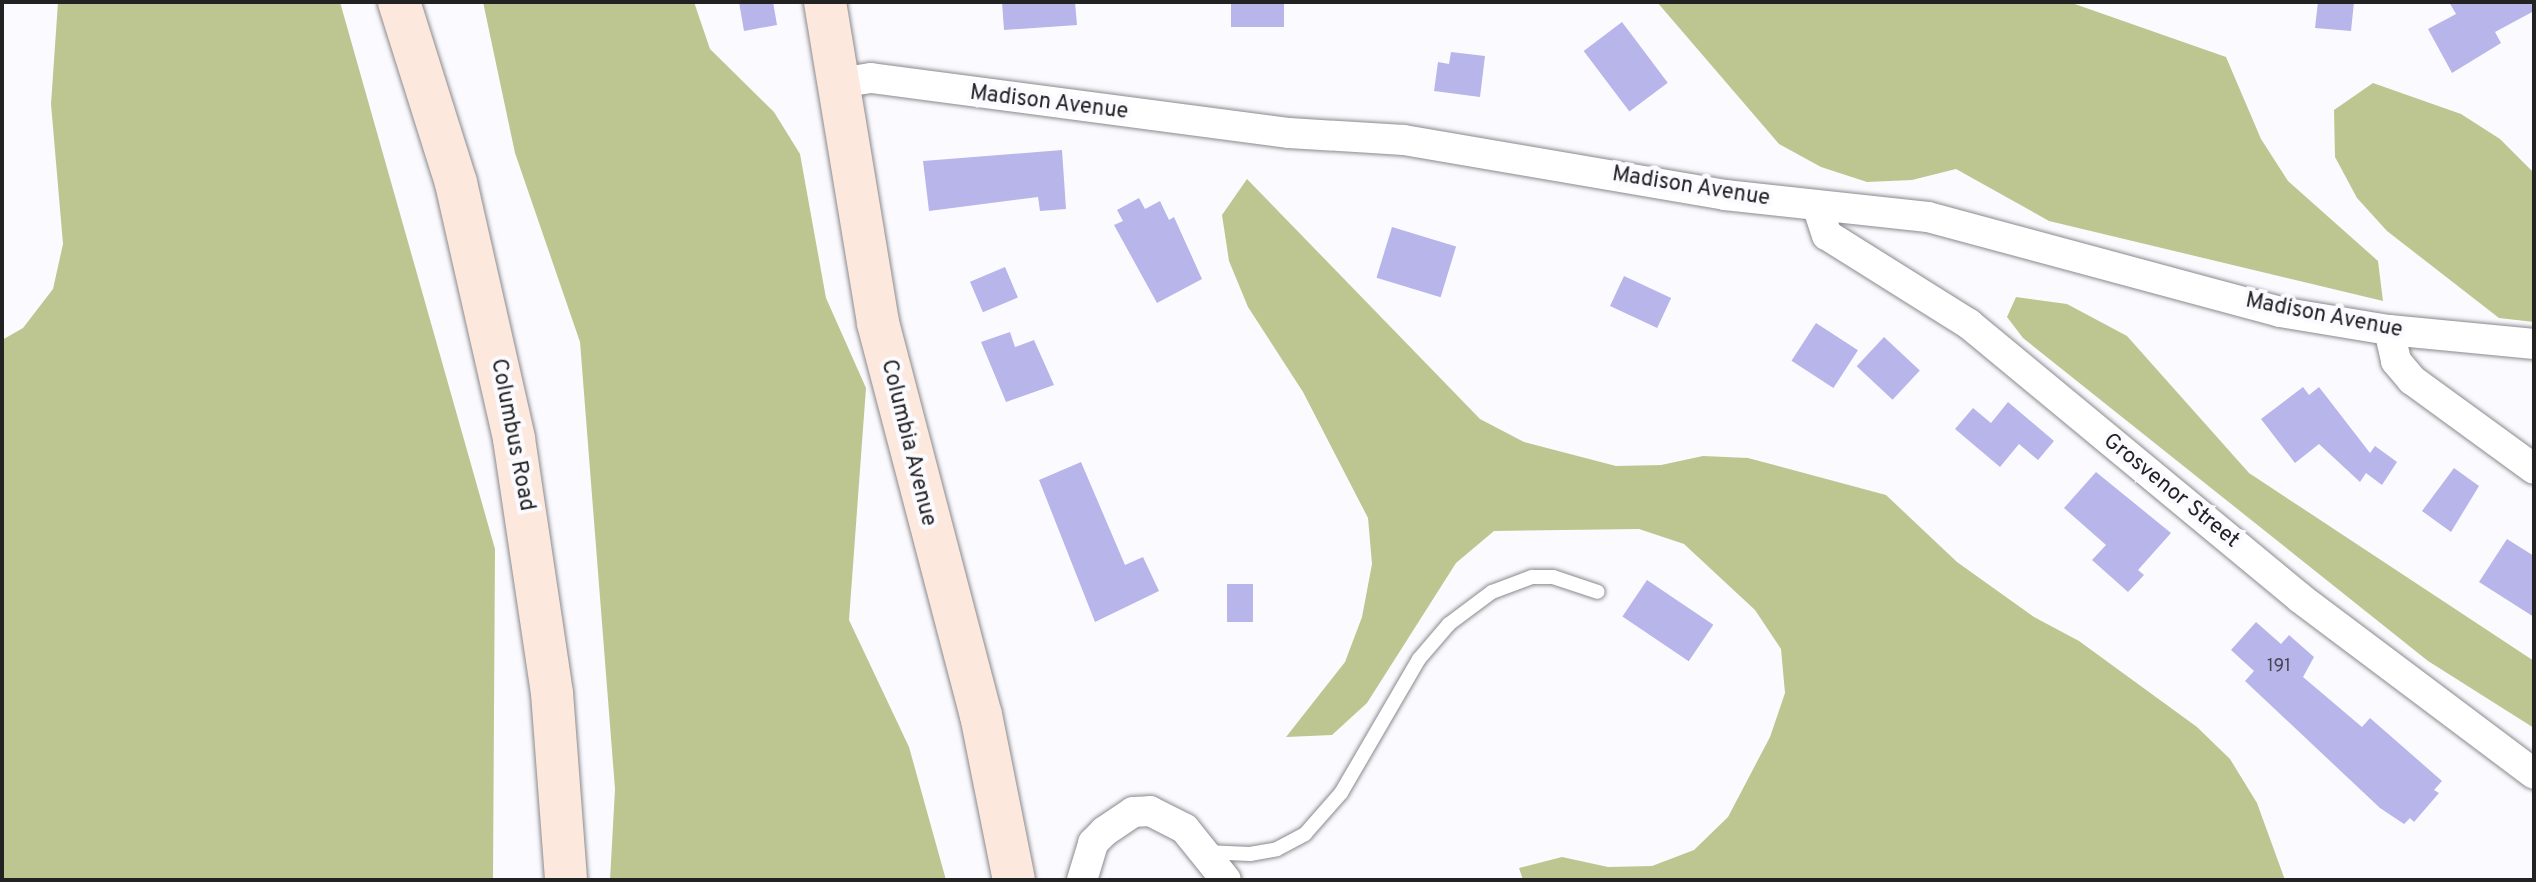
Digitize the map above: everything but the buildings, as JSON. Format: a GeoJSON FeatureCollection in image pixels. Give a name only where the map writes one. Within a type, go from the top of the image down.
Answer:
{"type":"FeatureCollection","features":[{"type":"Feature","properties":{"kind":"street","name":"Columbus Road"},"geometry":{"type":"LineString","coordinates":[[399,2],[456,183],[514,439],[552,693],[566,880]]}},
{"type":"Feature","properties":{"kind":"street","name":"Columbia Avenue"},"geometry":{"type":"LineString","coordinates":[[825,2],[878,323],[981,715],[1014,880]]}},
{"type":"Feature","properties":{"kind":"street","name":"Madison Avenue"},"geometry":{"type":"LineString","coordinates":[[839,83],[871,78],[1289,133],[1404,140],[1725,195],[1928,217],[2280,312],[2389,330],[2534,344]]}},
{"type":"Feature","properties":{"kind":"street","name":"Grosvenor Street"},"geometry":{"type":"LineString","coordinates":[[1817,205],[1827,235],[1969,324],[2300,598],[2534,774]]}},
{"type":"Feature","properties":{"kind":"street"},"geometry":{"type":"LineString","coordinates":[[2389,330],[2396,361],[2412,380],[2534,469]]}},
{"type":"Feature","properties":{"kind":"street"},"geometry":{"type":"LineString","coordinates":[[1082,880],[1093,843],[1133,812],[1150,811],[1170,819],[1204,852],[1226,880]]}},
{"type":"Feature","properties":{"kind":"lane"},"geometry":{"type":"LineString","coordinates":[[1204,852],[1250,854],[1277,849],[1305,834],[1341,793],[1419,659],[1449,624],[1492,592],[1532,577],[1553,577],[1598,592]]}},
{"type":"Feature","properties":{"kind":"green space"},"geometry":{"type":"Polygon","coordinates":[[[58,2],[340,2],[495,549],[493,880],[2,880],[2,340],[23,328],[53,289],[63,244],[51,104],[58,2]]]}},
{"type":"Feature","properties":{"kind":"green space"},"geometry":{"type":"Polygon","coordinates":[[[483,2],[694,2],[710,49],[774,112],[800,154],[826,298],[866,388],[849,620],[909,747],[946,880],[610,880],[615,789],[580,342],[515,153],[483,2]]]}},
{"type":"Feature","properties":{"kind":"green space"},"geometry":{"type":"Polygon","coordinates":[[[1657,2],[2069,2],[2226,57],[2261,139],[2288,181],[2378,261],[2383,301],[2049,221],[1956,169],[1912,180],[1867,182],[1821,167],[1779,144],[1657,2]]]}},
{"type":"Feature","properties":{"kind":"green space"},"geometry":{"type":"Polygon","coordinates":[[[2373,83],[2461,114],[2500,139],[2534,173],[2534,322],[2499,318],[2387,231],[2357,198],[2335,157],[2334,110],[2373,83]]]}},
{"type":"Feature","properties":{"kind":"green space"},"geometry":{"type":"Polygon","coordinates":[[[1247,179],[1480,419],[1524,442],[1616,466],[1661,465],[1703,456],[1748,458],[1886,495],[1957,562],[2034,617],[2079,641],[2197,727],[2230,759],[2257,803],[2285,880],[1523,880],[1519,868],[1562,857],[1608,867],[1652,866],[1694,850],[1728,817],[1770,737],[1785,693],[1781,649],[1755,610],[1684,544],[1639,529],[1494,531],[1456,563],[1367,703],[1332,735],[1286,737],[1345,662],[1362,617],[1372,564],[1368,518],[1303,392],[1248,307],[1229,261],[1222,215],[1247,179]]]}},
{"type":"Feature","properties":{"kind":"green space"},"geometry":{"type":"Polygon","coordinates":[[[2016,297],[2067,304],[2127,336],[2249,473],[2534,661],[2534,728],[2428,661],[2023,338],[2007,317],[2016,297]]]}}]}
